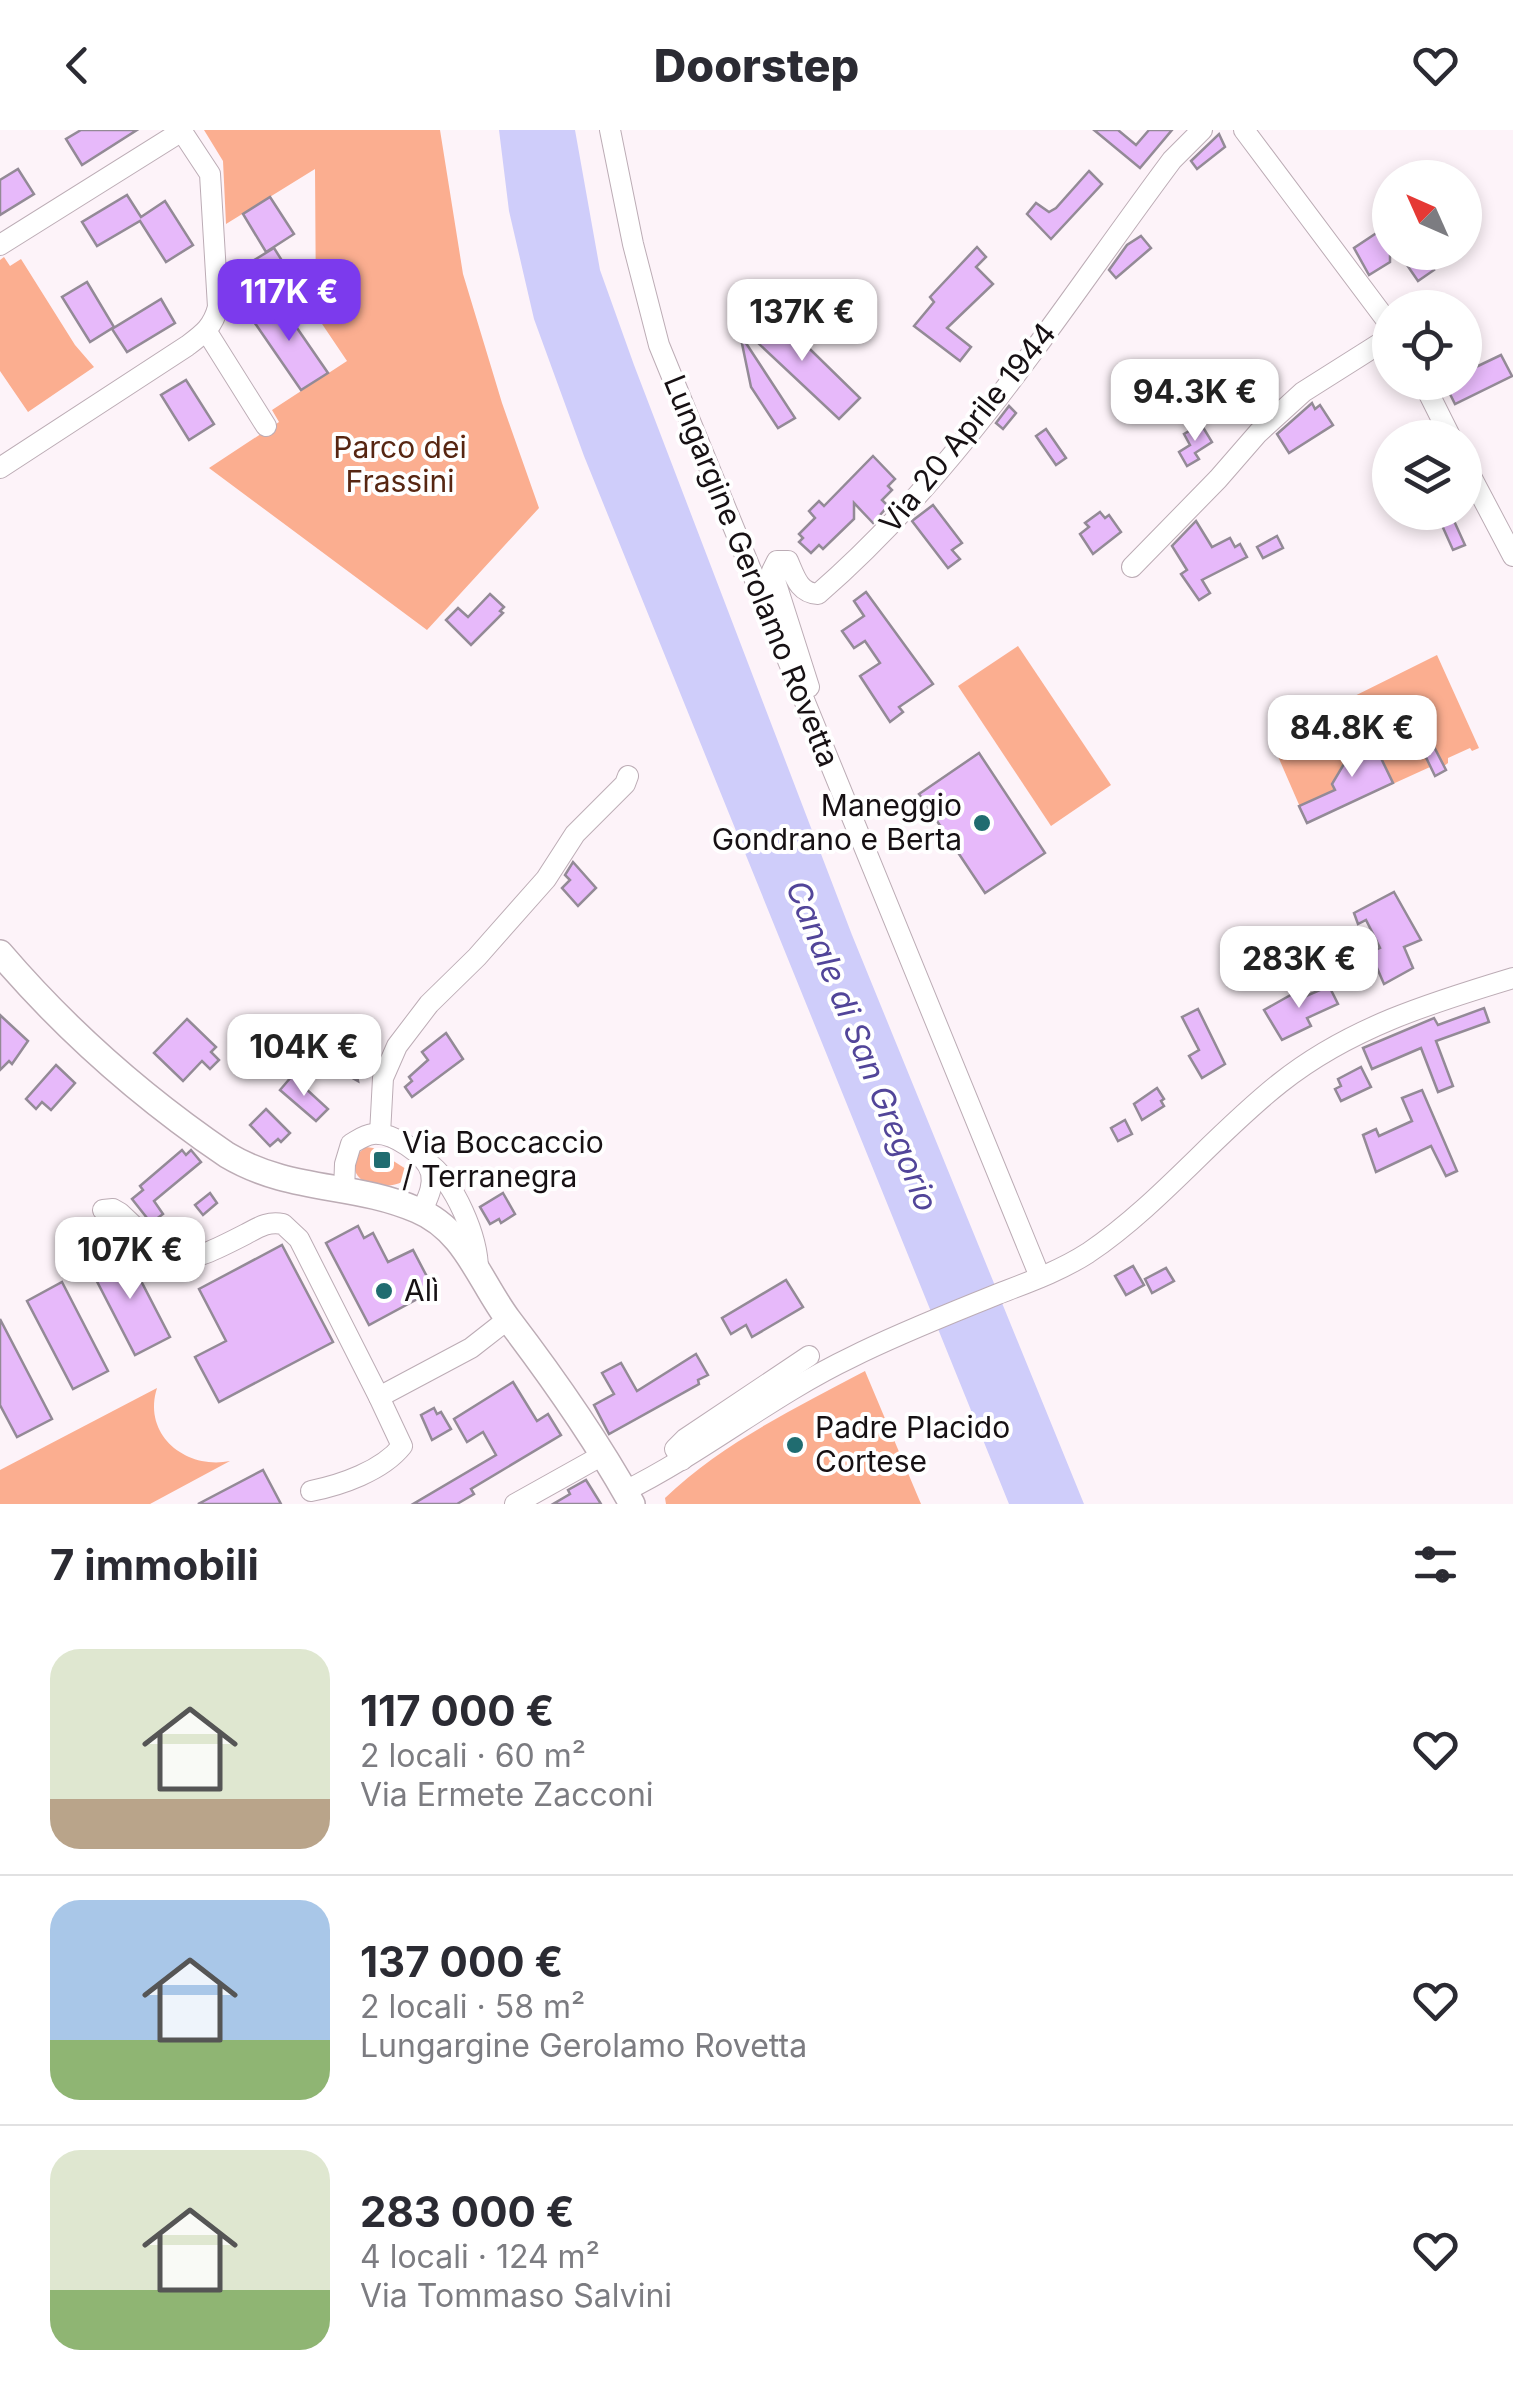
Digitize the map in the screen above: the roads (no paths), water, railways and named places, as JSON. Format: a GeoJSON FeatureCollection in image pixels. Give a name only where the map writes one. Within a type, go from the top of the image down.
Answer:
{"type":"FeatureCollection","features":[{"type":"Feature","properties":{"kind":"street"},"geometry":{"type":"LineString","coordinates":[[0,245],[181,130],[210,174],[218,307],[207,332],[0,468]]}},
{"type":"Feature","properties":{"kind":"street","name":"Lungargine Gerolamo Rovetta"},"geometry":{"type":"LineString","coordinates":[[610,130],[633,244],[659,344],[1035,1279]]}},
{"type":"Feature","properties":{"kind":"street","name":"Via 20 Aprile 1944"},"geometry":{"type":"LineString","coordinates":[[806,708],[809,688],[772,572],[773,564],[776,560],[788,562],[800,586],[808,594],[818,594],[881,537],[975,429],[1172,160],[1202,130]]}},
{"type":"Feature","properties":{"kind":"street"},"geometry":{"type":"LineString","coordinates":[[1244,130],[1372,301]]}},
{"type":"Feature","properties":{"kind":"street"},"geometry":{"type":"LineString","coordinates":[[207,332],[266,426]]}},
{"type":"Feature","properties":{"kind":"street"},"geometry":{"type":"LineString","coordinates":[[1132,567],[1218,480],[1258,433],[1303,392],[1372,348]]}},
{"type":"Feature","properties":{"kind":"street"},"geometry":{"type":"LineString","coordinates":[[1482,497],[1513,556]]}},
{"type":"Feature","properties":{"kind":"street"},"geometry":{"type":"LineString","coordinates":[[380,1134],[384,1078],[397,1046],[430,1004],[478,957],[546,879],[575,834],[625,784],[628,776]]}},
{"type":"Feature","properties":{"kind":"street"},"geometry":{"type":"LineString","coordinates":[[0,954],[66,1025],[206,1141],[241,1164],[273,1176],[377,1196],[422,1212],[449,1230],[532,1348],[628,1498],[801,1383],[914,1328],[1084,1255],[1116,1233],[1258,1101],[1322,1052],[1393,1018],[1513,978]]}},
{"type":"Feature","properties":{"kind":"street"},"geometry":{"type":"LineString","coordinates":[[344,1190],[351,1144],[380,1134],[404,1144],[435,1167],[465,1218],[478,1250],[478,1270]]}},
{"type":"Feature","properties":{"kind":"street"},"geometry":{"type":"LineString","coordinates":[[419,1156],[431,1174],[431,1188],[422,1212]]}},
{"type":"Feature","properties":{"kind":"street"},"geometry":{"type":"LineString","coordinates":[[103,1210],[120,1213],[160,1250],[184,1260],[207,1254],[267,1224],[283,1224],[298,1240],[402,1446],[395,1455],[337,1486],[310,1491]]}},
{"type":"Feature","properties":{"kind":"street"},"geometry":{"type":"LineString","coordinates":[[379,1397],[471,1348],[508,1319]]}},
{"type":"Feature","properties":{"kind":"street"},"geometry":{"type":"LineString","coordinates":[[682,1460],[675,1449],[684,1439],[809,1356]]}},
{"type":"Feature","properties":{"kind":"street"},"geometry":{"type":"LineString","coordinates":[[515,1504],[601,1456]]}},
{"type":"Feature","properties":{"kind":"water","name":"Canale di San Gregorio"},"geometry":{"type":"Polygon","coordinates":[[[499,130],[575,130],[600,270],[634,365],[852,935],[1084,1504],[1009,1504],[584,456],[534,319],[509,211],[499,130]]]}},
{"type":"Feature","properties":{"kind":"place","name":"Maneggio Gondrano e Berta"},"geometry":{"type":"Point","coordinates":[982,823]}},
{"type":"Feature","properties":{"kind":"place","name":"Via Boccaccio / Terranegra"},"geometry":{"type":"Point","coordinates":[382,1160]}},
{"type":"Feature","properties":{"kind":"place","name":"Alì"},"geometry":{"type":"Point","coordinates":[384,1291]}},
{"type":"Feature","properties":{"kind":"place","name":"Padre Placido Cortese"},"geometry":{"type":"Point","coordinates":[795,1445]}},
{"type":"Feature","properties":{"kind":"park label","name":"Parco dei Frassini"},"geometry":{"type":"Point","coordinates":[400,465]}}]}
